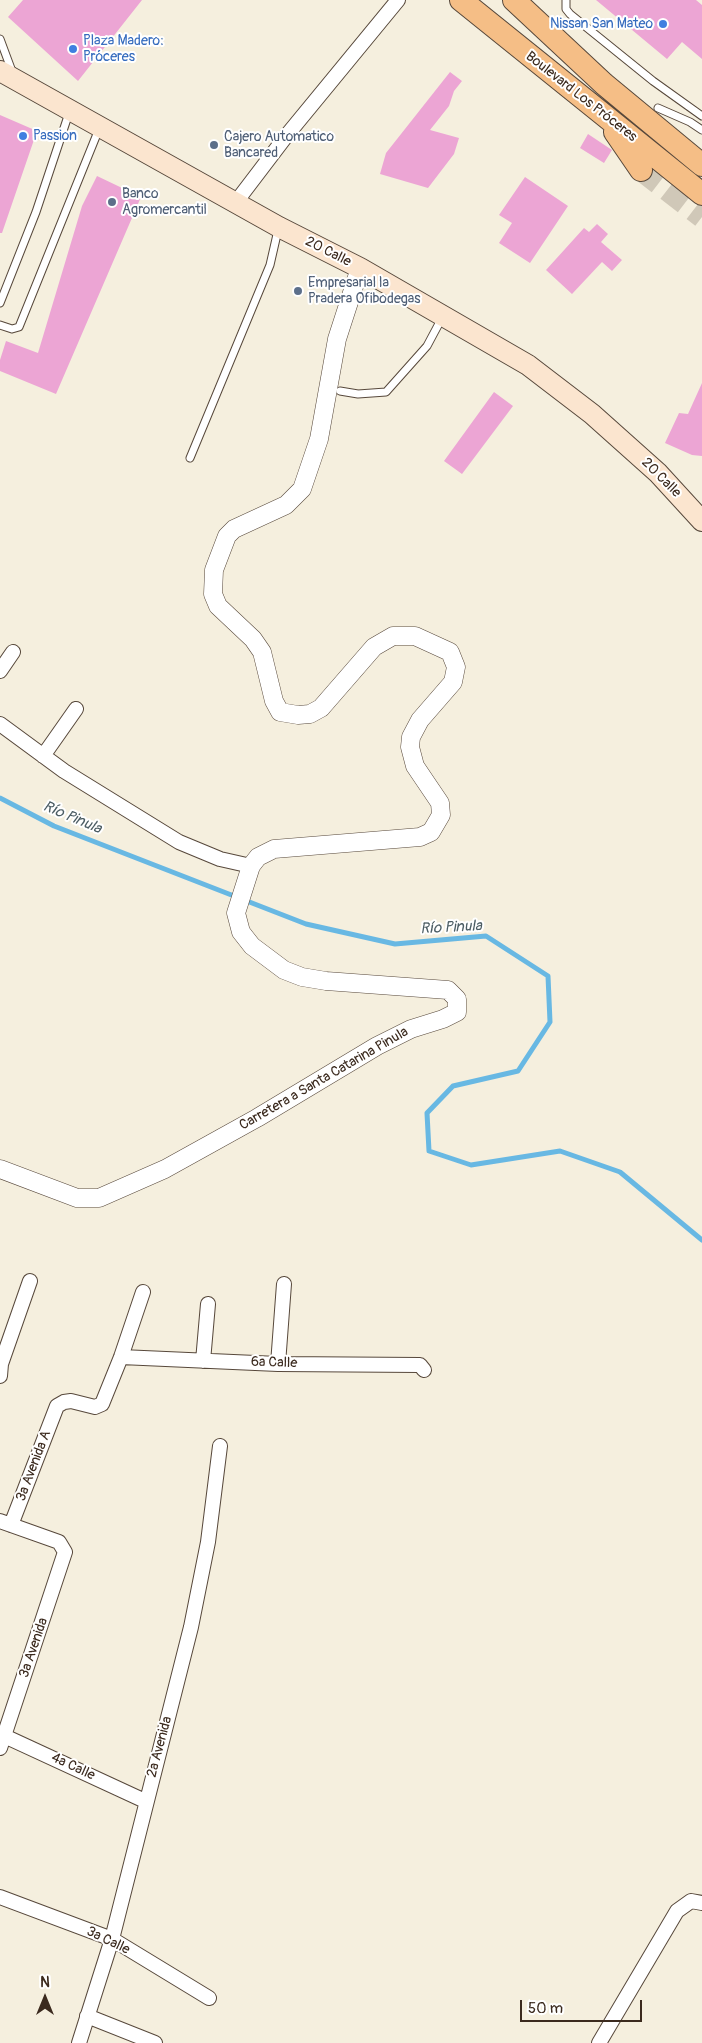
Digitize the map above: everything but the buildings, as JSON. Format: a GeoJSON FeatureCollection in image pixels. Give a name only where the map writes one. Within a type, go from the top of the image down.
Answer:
{"type":"FeatureCollection","features":[{"type":"Feature","properties":{"kind":"highway","name":"Boulevard Los Próceres"},"geometry":{"type":"LineString","coordinates":[[461,0],[702,194]]}},
{"type":"Feature","properties":{"kind":"highway","name":"Boulevard Los Próceres"},"geometry":{"type":"LineString","coordinates":[[514,0],[604,84],[702,165]]}},
{"type":"Feature","properties":{"kind":"highway"},"geometry":{"type":"LineString","coordinates":[[544,26],[601,61],[702,146]]}},
{"type":"Feature","properties":{"kind":"highway"},"geometry":{"type":"LineString","coordinates":[[602,112],[641,170]]}},
{"type":"Feature","properties":{"kind":"main road","name":"20 Calle"},"geometry":{"type":"LineString","coordinates":[[7,75],[279,227],[360,268],[528,365],[592,414],[658,472],[702,521]]}},
{"type":"Feature","properties":{"kind":"street"},"geometry":{"type":"LineString","coordinates":[[236,202],[287,135],[398,0]]}},
{"type":"Feature","properties":{"kind":"street"},"geometry":{"type":"LineString","coordinates":[[0,724],[44,756],[179,842],[220,859],[248,874],[258,857],[274,849],[420,837],[431,832],[440,815],[440,803],[415,766],[410,747],[412,737],[420,720],[454,682],[456,667],[450,652],[415,636],[393,636],[374,647],[321,708],[310,714],[298,715],[280,712],[274,701],[262,652],[253,638],[218,606],[213,594],[214,570],[227,536],[234,529],[286,505],[302,488],[319,439],[338,339],[360,268]]}},
{"type":"Feature","properties":{"kind":"street"},"geometry":{"type":"LineString","coordinates":[[0,671],[13,652]]}},
{"type":"Feature","properties":{"kind":"street"},"geometry":{"type":"LineString","coordinates":[[44,756],[76,708]]}},
{"type":"Feature","properties":{"kind":"street","name":"Carretera a Santa Catarina Pinula"},"geometry":{"type":"LineString","coordinates":[[0,1169],[77,1198],[99,1198],[165,1169],[257,1118],[377,1046],[411,1029],[457,1012],[457,999],[448,990],[326,981],[302,977],[284,970],[252,946],[241,932],[236,913],[248,874]]}},
{"type":"Feature","properties":{"kind":"street"},"geometry":{"type":"LineString","coordinates":[[0,1368],[30,1281]]}},
{"type":"Feature","properties":{"kind":"street"},"geometry":{"type":"LineString","coordinates":[[278,1364],[284,1284]]}},
{"type":"Feature","properties":{"kind":"street"},"geometry":{"type":"LineString","coordinates":[[121,1357],[142,1292]]}},
{"type":"Feature","properties":{"kind":"street"},"geometry":{"type":"LineString","coordinates":[[203,1361],[208,1304]]}},
{"type":"Feature","properties":{"kind":"street","name":"6a Calle"},"geometry":{"type":"LineString","coordinates":[[121,1357],[278,1364],[420,1365],[424,1370]]}},
{"type":"Feature","properties":{"kind":"street","name":"3a Avenida A"},"geometry":{"type":"LineString","coordinates":[[6,1523],[57,1406],[71,1401],[95,1407],[102,1404],[121,1357]]}},
{"type":"Feature","properties":{"kind":"street","name":"2a Avenida"},"geometry":{"type":"LineString","coordinates":[[79,2043],[112,1939],[145,1800],[191,1628],[208,1542],[220,1446]]}},
{"type":"Feature","properties":{"kind":"street","name":"3a Avenida"},"geometry":{"type":"LineString","coordinates":[[1,1739],[65,1555],[64,1547],[59,1542],[6,1523]]}},
{"type":"Feature","properties":{"kind":"street","name":"4a Calle"},"geometry":{"type":"LineString","coordinates":[[1,1739],[145,1800]]}},
{"type":"Feature","properties":{"kind":"street","name":"3a Calle"},"geometry":{"type":"LineString","coordinates":[[0,1897],[112,1939],[209,1998]]}},
{"type":"Feature","properties":{"kind":"street"},"geometry":{"type":"LineString","coordinates":[[599,2043],[677,1911],[692,1902],[702,1903]]}},
{"type":"Feature","properties":{"kind":"street"},"geometry":{"type":"LineString","coordinates":[[87,2016],[155,2043]]}},
{"type":"Feature","properties":{"kind":"lane"},"geometry":{"type":"LineString","coordinates":[[566,0],[566,9],[570,14],[653,81],[702,116]]}},
{"type":"Feature","properties":{"kind":"lane"},"geometry":{"type":"LineString","coordinates":[[0,39],[7,75]]}},
{"type":"Feature","properties":{"kind":"lane"},"geometry":{"type":"LineString","coordinates":[[658,108],[690,122],[702,130]]}},
{"type":"Feature","properties":{"kind":"lane"},"geometry":{"type":"LineString","coordinates":[[0,303],[36,212],[70,110]]}},
{"type":"Feature","properties":{"kind":"lane"},"geometry":{"type":"LineString","coordinates":[[0,325],[12,329],[19,327],[100,126]]}},
{"type":"Feature","properties":{"kind":"lane"},"geometry":{"type":"LineString","coordinates":[[190,458],[270,265],[279,227]]}},
{"type":"Feature","properties":{"kind":"lane"},"geometry":{"type":"LineString","coordinates":[[340,392],[358,394],[386,392],[427,346],[443,316]]}},
{"type":"Feature","properties":{"kind":"waterway","name":"Río Pinula"},"geometry":{"type":"LineString","coordinates":[[0,798],[54,826],[306,924],[395,944],[486,936],[548,976],[550,1022],[518,1071],[453,1086],[427,1113],[429,1151],[471,1165],[560,1151],[620,1172],[702,1240]]}},
{"type":"Feature","properties":{"kind":"tunnel"},"geometry":{"type":"LineString","coordinates":[[641,170],[702,217]]}},
{"type":"Feature","properties":{"kind":"place","name":"Nissan San Mateo"},"geometry":{"type":"Point","coordinates":[663,24]}},
{"type":"Feature","properties":{"kind":"place","name":"Plaza Madero: Próceres"},"geometry":{"type":"Point","coordinates":[73,49]}},
{"type":"Feature","properties":{"kind":"place","name":"Passion"},"geometry":{"type":"Point","coordinates":[23,136]}},
{"type":"Feature","properties":{"kind":"place","name":"Cajero Automatico Bancared"},"geometry":{"type":"Point","coordinates":[214,145]}},
{"type":"Feature","properties":{"kind":"place","name":"Banco Agromercantil"},"geometry":{"type":"Point","coordinates":[112,202]}},
{"type":"Feature","properties":{"kind":"place","name":"Empresarial la Pradera Ofibodegas"},"geometry":{"type":"Point","coordinates":[298,291]}}]}
